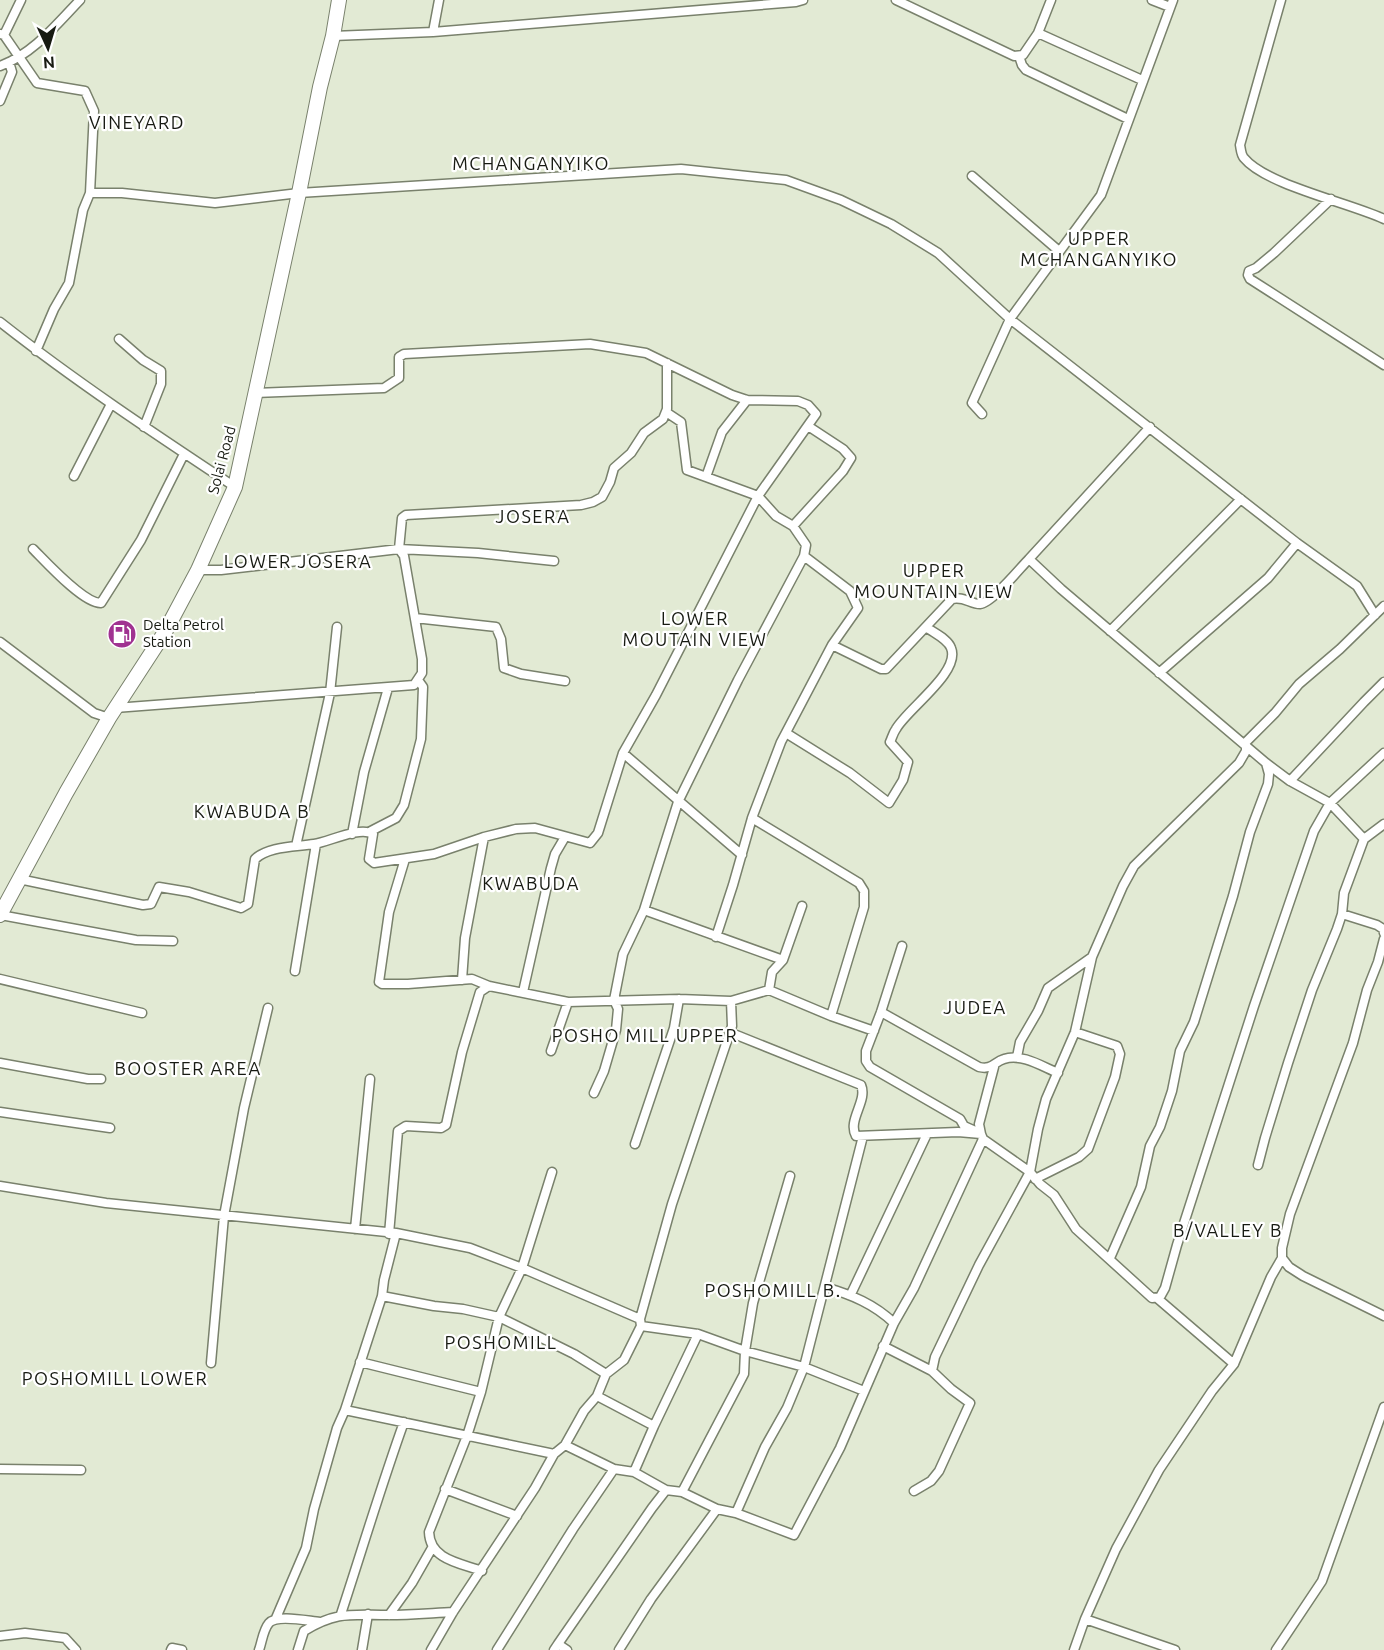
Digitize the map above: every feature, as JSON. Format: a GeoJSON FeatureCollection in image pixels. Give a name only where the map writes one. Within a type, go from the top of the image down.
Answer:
{"type":"FeatureCollection","features":[{"type":"Feature","properties":{"kind":"highway","name":"Solai Road"},"geometry":{"type":"LineString","coordinates":[[0,915],[112,713],[165,632],[198,570],[235,487],[339,0]]}},
{"type":"Feature","properties":{"kind":"street"},"geometry":{"type":"LineString","coordinates":[[21,0],[2,34],[14,60],[37,82],[85,91],[94,111],[90,193],[83,210],[69,283],[54,309],[36,351]]}},
{"type":"Feature","properties":{"kind":"street"},"geometry":{"type":"LineString","coordinates":[[0,66],[35,46],[80,0]]}},
{"type":"Feature","properties":{"kind":"street"},"geometry":{"type":"LineString","coordinates":[[433,32],[439,0]]}},
{"type":"Feature","properties":{"kind":"street"},"geometry":{"type":"LineString","coordinates":[[333,36],[433,32],[803,0]]}},
{"type":"Feature","properties":{"kind":"street"},"geometry":{"type":"LineString","coordinates":[[896,0],[1003,52],[1019,56],[1023,55],[1038,33],[1052,0]]}},
{"type":"Feature","properties":{"kind":"street"},"geometry":{"type":"LineString","coordinates":[[982,414],[972,403],[1010,319],[1101,195],[1172,4],[1152,0]]}},
{"type":"Feature","properties":{"kind":"street"},"geometry":{"type":"LineString","coordinates":[[1281,0],[1240,145],[1242,157],[1253,167],[1289,184],[1384,219]]}},
{"type":"Feature","properties":{"kind":"street"},"geometry":{"type":"LineString","coordinates":[[1038,33],[1142,80]]}},
{"type":"Feature","properties":{"kind":"street"},"geometry":{"type":"LineString","coordinates":[[1019,56],[1026,70],[1128,119]]}},
{"type":"Feature","properties":{"kind":"street"},"geometry":{"type":"LineString","coordinates":[[0,101],[12,72],[14,60]]}},
{"type":"Feature","properties":{"kind":"street"},"geometry":{"type":"LineString","coordinates":[[90,193],[122,193],[215,203],[299,193],[681,169],[786,180],[841,200],[891,224],[938,253],[1010,319],[1297,543],[1357,586],[1375,615]]}},
{"type":"Feature","properties":{"kind":"street"},"geometry":{"type":"LineString","coordinates":[[972,176],[1059,251]]}},
{"type":"Feature","properties":{"kind":"street"},"geometry":{"type":"LineString","coordinates":[[1331,199],[1274,253],[1249,271],[1248,275],[1250,279],[1384,365]]}},
{"type":"Feature","properties":{"kind":"street"},"geometry":{"type":"LineString","coordinates":[[0,322],[36,351],[111,404],[235,487]]}},
{"type":"Feature","properties":{"kind":"street"},"geometry":{"type":"LineString","coordinates":[[119,339],[142,360],[161,371],[161,384],[144,427]]}},
{"type":"Feature","properties":{"kind":"street"},"geometry":{"type":"LineString","coordinates":[[255,393],[384,388],[399,378],[399,357],[404,354],[590,344],[633,350],[747,400],[798,401],[808,405],[816,414],[758,496],[656,695],[623,753],[598,833],[590,843],[535,828],[516,829],[434,854],[381,863],[370,862],[373,838],[370,831]]}},
{"type":"Feature","properties":{"kind":"street"},"geometry":{"type":"LineString","coordinates":[[0,642],[94,713],[414,685],[422,673],[422,659],[404,556],[399,549],[402,518],[406,515],[581,505],[593,502],[606,491],[614,468],[630,453],[644,433],[663,419],[666,412],[667,363]]}},
{"type":"Feature","properties":{"kind":"street"},"geometry":{"type":"LineString","coordinates":[[706,477],[722,432],[747,400]]}},
{"type":"Feature","properties":{"kind":"street"},"geometry":{"type":"LineString","coordinates":[[74,476],[111,404]]}},
{"type":"Feature","properties":{"kind":"street"},"geometry":{"type":"LineString","coordinates":[[594,1093],[604,1071],[616,1030],[618,1009],[614,1000],[623,954],[645,910],[678,802],[738,680],[804,555],[806,545],[793,526],[776,516],[758,496],[687,470],[681,422],[666,412]]}},
{"type":"Feature","properties":{"kind":"street"},"geometry":{"type":"LineString","coordinates":[[793,526],[843,471],[851,458],[843,449],[808,426]]}},
{"type":"Feature","properties":{"kind":"street"},"geometry":{"type":"LineString","coordinates":[[832,645],[881,669],[886,669],[952,598],[965,598],[977,604],[988,601],[1150,427]]}},
{"type":"Feature","properties":{"kind":"street"},"geometry":{"type":"LineString","coordinates":[[33,549],[83,595],[95,603],[101,603],[141,540],[184,454]]}},
{"type":"Feature","properties":{"kind":"street"},"geometry":{"type":"LineString","coordinates":[[1110,631],[1241,499]]}},
{"type":"Feature","properties":{"kind":"street"},"geometry":{"type":"LineString","coordinates":[[1159,674],[1268,578],[1297,543]]}},
{"type":"Feature","properties":{"kind":"street"},"geometry":{"type":"LineString","coordinates":[[198,570],[221,570],[399,549],[478,553],[554,561]]}},
{"type":"Feature","properties":{"kind":"street"},"geometry":{"type":"LineString","coordinates":[[716,937],[752,818],[786,733],[832,645],[858,608],[850,591],[804,555]]}},
{"type":"Feature","properties":{"kind":"street"},"geometry":{"type":"LineString","coordinates":[[1029,559],[1060,589],[1246,747],[1290,781],[1330,803],[1364,839]]}},
{"type":"Feature","properties":{"kind":"street"},"geometry":{"type":"LineString","coordinates":[[932,1371],[935,1357],[979,1265],[1033,1176],[1038,1129],[1046,1099],[1075,1032],[1092,957],[1134,866],[1239,763],[1245,754],[1245,742],[1275,713],[1299,684],[1340,649],[1384,606]]}},
{"type":"Feature","properties":{"kind":"street"},"geometry":{"type":"LineString","coordinates":[[414,618],[496,627],[501,639],[504,668],[521,674],[565,681]]}},
{"type":"Feature","properties":{"kind":"street"},"geometry":{"type":"LineString","coordinates":[[296,846],[330,693],[337,627]]}},
{"type":"Feature","properties":{"kind":"street"},"geometry":{"type":"LineString","coordinates":[[786,733],[850,773],[889,803],[903,780],[908,762],[890,742],[896,728],[943,676],[953,661],[949,644],[926,627]]}},
{"type":"Feature","properties":{"kind":"street"},"geometry":{"type":"LineString","coordinates":[[19,879],[143,905],[151,904],[159,887],[189,892],[241,908],[248,904],[256,857],[260,854],[370,831],[396,818],[404,805],[421,739],[423,687],[418,680]]}},
{"type":"Feature","properties":{"kind":"street"},"geometry":{"type":"LineString","coordinates":[[1290,781],[1384,682]]}},
{"type":"Feature","properties":{"kind":"street"},"geometry":{"type":"LineString","coordinates":[[352,834],[364,772],[388,688]]}},
{"type":"Feature","properties":{"kind":"street"},"geometry":{"type":"LineString","coordinates":[[623,753],[742,855]]}},
{"type":"Feature","properties":{"kind":"street"},"geometry":{"type":"LineString","coordinates":[[1157,1298],[1165,1288],[1294,886],[1314,831],[1330,803],[1384,753]]}},
{"type":"Feature","properties":{"kind":"street"},"geometry":{"type":"LineString","coordinates":[[1110,1258],[1141,1187],[1150,1146],[1160,1127],[1172,1091],[1180,1051],[1194,1022],[1250,832],[1268,784],[1269,774],[1266,763]]}},
{"type":"Feature","properties":{"kind":"street"},"geometry":{"type":"LineString","coordinates":[[752,818],[859,883],[864,891],[864,907],[831,1016]]}},
{"type":"Feature","properties":{"kind":"street"},"geometry":{"type":"LineString","coordinates":[[1258,1165],[1312,990],[1342,914],[1344,893],[1364,839],[1384,824]]}},
{"type":"Feature","properties":{"kind":"street"},"geometry":{"type":"LineString","coordinates":[[462,980],[465,938],[484,837]]}},
{"type":"Feature","properties":{"kind":"street"},"geometry":{"type":"LineString","coordinates":[[523,992],[551,867],[555,854],[565,837]]}},
{"type":"Feature","properties":{"kind":"street"},"geometry":{"type":"LineString","coordinates":[[295,971],[315,844]]}},
{"type":"Feature","properties":{"kind":"street"},"geometry":{"type":"LineString","coordinates":[[405,859],[389,912],[379,982],[382,984],[475,979],[489,986],[568,1002],[679,999],[731,1001],[769,990],[874,1031]]}},
{"type":"Feature","properties":{"kind":"street"},"geometry":{"type":"LineString","coordinates":[[769,990],[772,972],[783,960],[802,906]]}},
{"type":"Feature","properties":{"kind":"street"},"geometry":{"type":"LineString","coordinates":[[645,910],[783,960]]}},
{"type":"Feature","properties":{"kind":"street"},"geometry":{"type":"LineString","coordinates":[[1342,914],[1377,925],[1383,929],[1384,933]]}},
{"type":"Feature","properties":{"kind":"street"},"geometry":{"type":"LineString","coordinates":[[0,915],[136,940],[173,941]]}},
{"type":"Feature","properties":{"kind":"street"},"geometry":{"type":"LineString","coordinates":[[1074,1650],[1084,1619],[1116,1549],[1159,1470],[1212,1391],[1234,1364],[1271,1277],[1282,1258],[1290,1214],[1353,1043],[1384,939]]}},
{"type":"Feature","properties":{"kind":"street"},"geometry":{"type":"LineString","coordinates":[[902,946],[865,1056],[866,1061],[870,1066],[960,1119],[964,1126],[1033,1176],[1054,1195],[1076,1230],[1110,1258],[1152,1298],[1157,1298],[1234,1364]]}},
{"type":"Feature","properties":{"kind":"street"},"geometry":{"type":"LineString","coordinates":[[1017,1057],[1020,1042],[1048,988],[1092,957]]}},
{"type":"Feature","properties":{"kind":"street"},"geometry":{"type":"LineString","coordinates":[[0,979],[142,1013]]}},
{"type":"Feature","properties":{"kind":"street"},"geometry":{"type":"LineString","coordinates":[[276,1618],[306,1548],[314,1509],[337,1428],[382,1296],[393,1233],[398,1131],[406,1126],[441,1128],[446,1125],[462,1052],[480,992],[489,986]]}},
{"type":"Feature","properties":{"kind":"street"},"geometry":{"type":"LineString","coordinates":[[635,1144],[674,1028],[679,999]]}},
{"type":"Feature","properties":{"kind":"street"},"geometry":{"type":"LineString","coordinates":[[431,1650],[554,1454],[565,1445],[584,1411],[597,1396],[606,1374],[624,1360],[640,1322],[672,1204],[732,1026],[731,1001]]}},
{"type":"Feature","properties":{"kind":"street"},"geometry":{"type":"LineString","coordinates":[[551,1051],[568,1002]]}},
{"type":"Feature","properties":{"kind":"street"},"geometry":{"type":"LineString","coordinates":[[211,1363],[224,1216],[244,1108],[268,1008]]}},
{"type":"Feature","properties":{"kind":"street"},"geometry":{"type":"LineString","coordinates":[[881,1012],[979,1067],[986,1069],[994,1067],[1003,1059],[1017,1057],[1058,1073]]}},
{"type":"Feature","properties":{"kind":"street"},"geometry":{"type":"LineString","coordinates":[[729,1032],[861,1085],[862,1093],[853,1127],[856,1136],[958,1132],[982,1137]]}},
{"type":"Feature","properties":{"kind":"street"},"geometry":{"type":"LineString","coordinates":[[1033,1176],[1079,1157],[1088,1149],[1115,1077],[1120,1054],[1117,1046],[1075,1032]]}},
{"type":"Feature","properties":{"kind":"street"},"geometry":{"type":"LineString","coordinates":[[0,1063],[100,1079]]}},
{"type":"Feature","properties":{"kind":"street"},"geometry":{"type":"LineString","coordinates":[[565,1445],[614,1469],[634,1472],[666,1490],[682,1492],[717,1509],[736,1513],[794,1535],[840,1448],[894,1323],[914,1288],[982,1137],[980,1124],[994,1067]]}},
{"type":"Feature","properties":{"kind":"street"},"geometry":{"type":"LineString","coordinates":[[355,1229],[370,1079]]}},
{"type":"Feature","properties":{"kind":"street"},"geometry":{"type":"LineString","coordinates":[[0,1112],[110,1128]]}},
{"type":"Feature","properties":{"kind":"street"},"geometry":{"type":"LineString","coordinates":[[851,1294],[927,1134]]}},
{"type":"Feature","properties":{"kind":"street"},"geometry":{"type":"LineString","coordinates":[[736,1513],[765,1447],[787,1408],[804,1367],[863,1136]]}},
{"type":"Feature","properties":{"kind":"street"},"geometry":{"type":"LineString","coordinates":[[482,1571],[440,1555],[432,1548],[429,1532],[467,1436],[482,1392],[499,1317],[522,1268],[552,1172]]}},
{"type":"Feature","properties":{"kind":"street"},"geometry":{"type":"LineString","coordinates":[[682,1492],[744,1374],[753,1303],[790,1176]]}},
{"type":"Feature","properties":{"kind":"street"},"geometry":{"type":"LineString","coordinates":[[0,1186],[106,1203],[393,1233],[470,1248],[522,1268],[640,1322],[698,1334],[745,1352],[804,1367],[864,1391]]}},
{"type":"Feature","properties":{"kind":"street"},"geometry":{"type":"LineString","coordinates":[[1282,1258],[1289,1267],[1303,1276],[1384,1316]]}},
{"type":"Feature","properties":{"kind":"street"},"geometry":{"type":"LineString","coordinates":[[825,1287],[851,1294],[880,1310],[894,1323]]}},
{"type":"Feature","properties":{"kind":"street"},"geometry":{"type":"LineString","coordinates":[[382,1296],[499,1317],[574,1354],[606,1374]]}},
{"type":"Feature","properties":{"kind":"street"},"geometry":{"type":"LineString","coordinates":[[634,1472],[698,1334]]}},
{"type":"Feature","properties":{"kind":"street"},"geometry":{"type":"LineString","coordinates":[[884,1346],[932,1371],[970,1403],[939,1471],[931,1481],[914,1491]]}},
{"type":"Feature","properties":{"kind":"street"},"geometry":{"type":"LineString","coordinates":[[360,1362],[482,1392]]}},
{"type":"Feature","properties":{"kind":"street"},"geometry":{"type":"LineString","coordinates":[[597,1396],[654,1426]]}},
{"type":"Feature","properties":{"kind":"street"},"geometry":{"type":"LineString","coordinates":[[1276,1650],[1322,1581],[1384,1407]]}},
{"type":"Feature","properties":{"kind":"street"},"geometry":{"type":"LineString","coordinates":[[345,1410],[554,1454]]}},
{"type":"Feature","properties":{"kind":"street"},"geometry":{"type":"LineString","coordinates":[[341,1614],[380,1489],[404,1422]]}},
{"type":"Feature","properties":{"kind":"street"},"geometry":{"type":"LineString","coordinates":[[0,1469],[81,1470]]}},
{"type":"Feature","properties":{"kind":"street"},"geometry":{"type":"LineString","coordinates":[[497,1650],[573,1529],[614,1469]]}},
{"type":"Feature","properties":{"kind":"street"},"geometry":{"type":"LineString","coordinates":[[445,1489],[517,1516]]}},
{"type":"Feature","properties":{"kind":"street"},"geometry":{"type":"LineString","coordinates":[[567,1650],[556,1647],[651,1508],[666,1490]]}},
{"type":"Feature","properties":{"kind":"street"},"geometry":{"type":"LineString","coordinates":[[619,1650],[651,1599],[717,1509]]}},
{"type":"Feature","properties":{"kind":"street"},"geometry":{"type":"LineString","coordinates":[[389,1615],[412,1583],[432,1548]]}},
{"type":"Feature","properties":{"kind":"street"},"geometry":{"type":"LineString","coordinates":[[298,1650],[304,1632],[320,1622],[341,1614],[389,1615],[453,1612]]}},
{"type":"Feature","properties":{"kind":"street"},"geometry":{"type":"LineString","coordinates":[[362,1650],[369,1614]]}},
{"type":"Feature","properties":{"kind":"street"},"geometry":{"type":"LineString","coordinates":[[260,1650],[269,1622],[276,1618],[320,1622]]}},
{"type":"Feature","properties":{"kind":"street"},"geometry":{"type":"LineString","coordinates":[[1084,1619],[1175,1650]]}},
{"type":"Feature","properties":{"kind":"street"},"geometry":{"type":"LineString","coordinates":[[0,1636],[25,1633],[65,1638],[73,1648]]}},
{"type":"Feature","properties":{"kind":"street"},"geometry":{"type":"LineString","coordinates":[[171,1650],[172,1648],[183,1650]]}},
{"type":"Feature","properties":{"kind":"place","name":"Delta Petrol Station"},"geometry":{"type":"Point","coordinates":[122,634]}},
{"type":"Feature","properties":{"kind":"district","name":"VINEYARD"},"geometry":{"type":"Point","coordinates":[137,123]}},
{"type":"Feature","properties":{"kind":"district","name":"MCHANGANYIKO"},"geometry":{"type":"Point","coordinates":[531,164]}},
{"type":"Feature","properties":{"kind":"district","name":"UPPER MCHANGANYIKO"},"geometry":{"type":"Point","coordinates":[1099,249]}},
{"type":"Feature","properties":{"kind":"district","name":"JOSERA"},"geometry":{"type":"Point","coordinates":[533,517]}},
{"type":"Feature","properties":{"kind":"district","name":"LOWER JOSERA"},"geometry":{"type":"Point","coordinates":[298,562]}},
{"type":"Feature","properties":{"kind":"district","name":"UPPER MOUNTAIN VIEW"},"geometry":{"type":"Point","coordinates":[934,581]}},
{"type":"Feature","properties":{"kind":"district","name":"LOWER MOUTAIN VIEW"},"geometry":{"type":"Point","coordinates":[695,629]}},
{"type":"Feature","properties":{"kind":"district","name":"KWABUDA B"},"geometry":{"type":"Point","coordinates":[252,812]}},
{"type":"Feature","properties":{"kind":"district","name":"KWABUDA"},"geometry":{"type":"Point","coordinates":[531,884]}},
{"type":"Feature","properties":{"kind":"district","name":"JUDEA"},"geometry":{"type":"Point","coordinates":[975,1008]}},
{"type":"Feature","properties":{"kind":"district","name":"POSHO MILL UPPER"},"geometry":{"type":"Point","coordinates":[645,1036]}},
{"type":"Feature","properties":{"kind":"district","name":"BOOSTER AREA"},"geometry":{"type":"Point","coordinates":[188,1069]}},
{"type":"Feature","properties":{"kind":"district","name":"B/VALLEY B"},"geometry":{"type":"Point","coordinates":[1228,1231]}},
{"type":"Feature","properties":{"kind":"district","name":"POSHOMILL B."},"geometry":{"type":"Point","coordinates":[773,1291]}},
{"type":"Feature","properties":{"kind":"district","name":"POSHOMILL"},"geometry":{"type":"Point","coordinates":[501,1343]}},
{"type":"Feature","properties":{"kind":"district","name":"POSHOMILL LOWER"},"geometry":{"type":"Point","coordinates":[115,1379]}}]}
